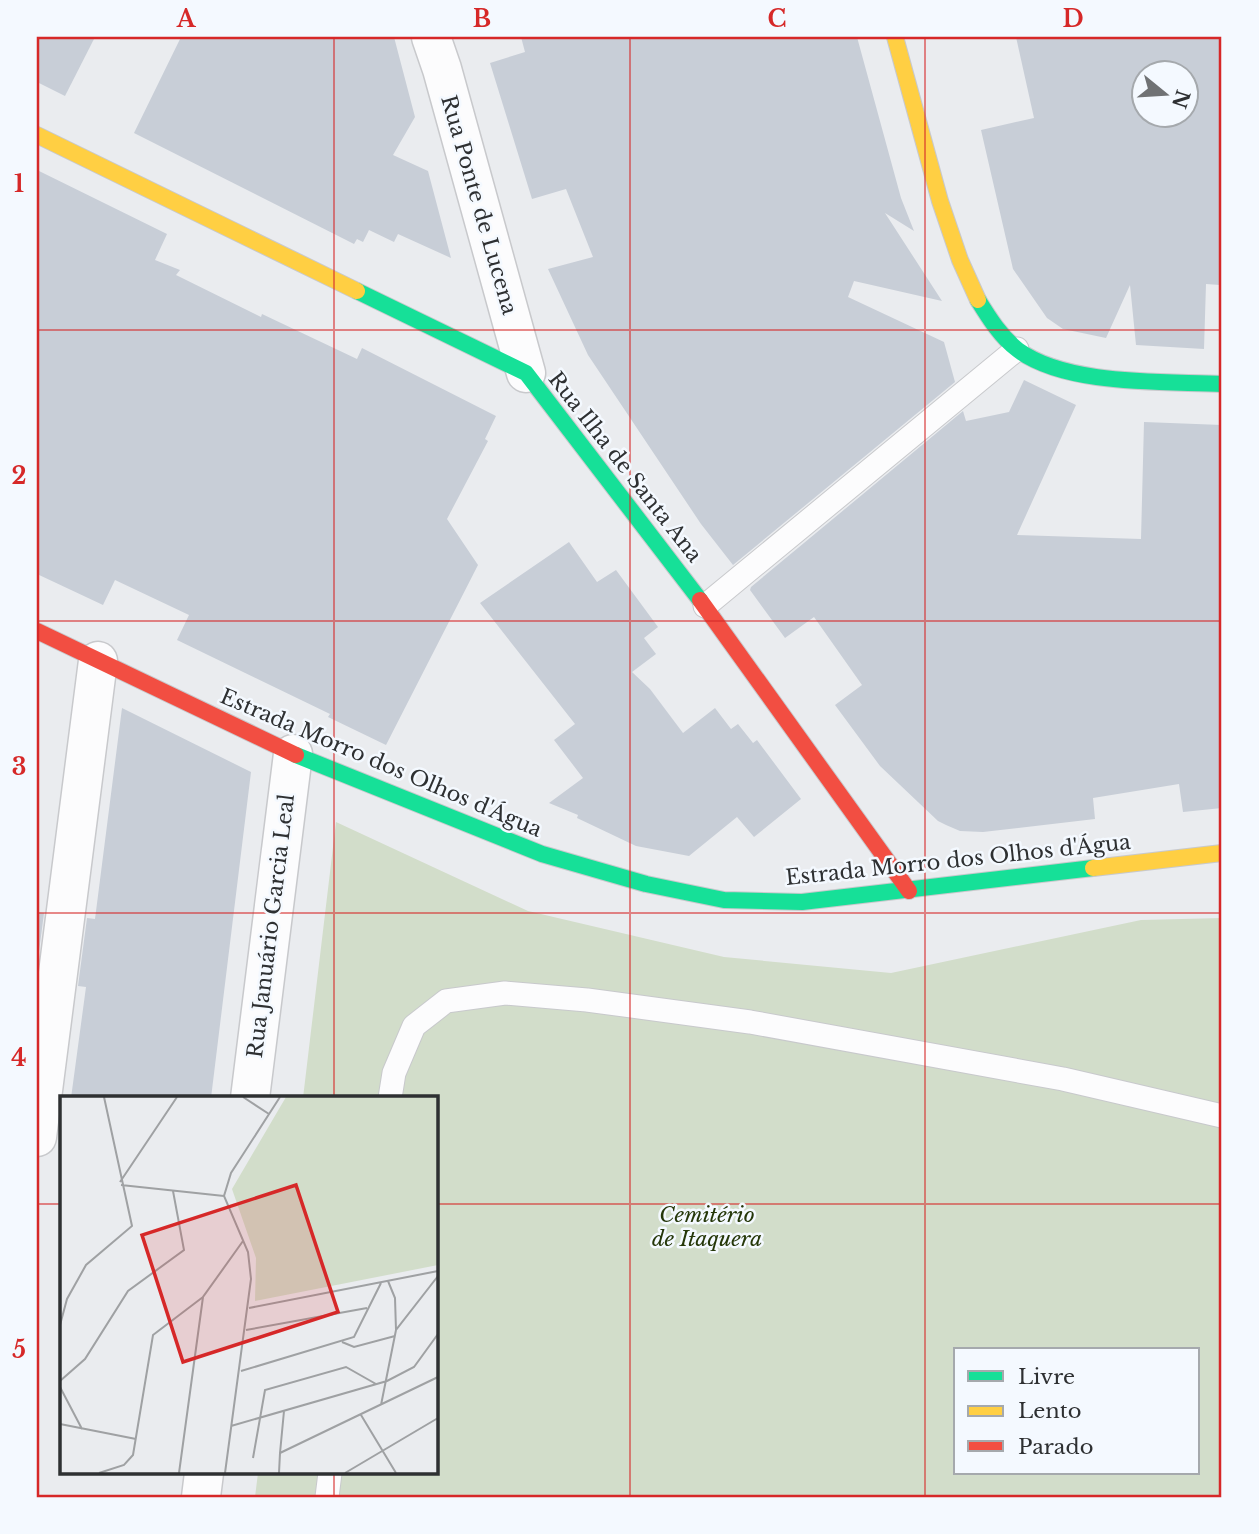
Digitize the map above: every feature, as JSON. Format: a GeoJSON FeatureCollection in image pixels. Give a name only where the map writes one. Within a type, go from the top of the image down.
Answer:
{"type":"FeatureCollection","features":[{"type":"Feature","properties":{"kind":"street","name":"Rua Ponte de Lucena"},"geometry":{"type":"LineString","coordinates":[[431,37],[526,373]]}},
{"type":"Feature","properties":{"kind":"street"},"geometry":{"type":"LineString","coordinates":[[895,37],[928,162],[965,275],[984,311],[1017,349],[1051,365],[1078,373],[1222,384]]}},
{"type":"Feature","properties":{"kind":"street","name":"Rua Ilha de Santa Ana"},"geometry":{"type":"LineString","coordinates":[[37,135],[526,373],[705,606],[909,891]]}},
{"type":"Feature","properties":{"kind":"street","name":"Estrada Morro dos Olhos d'Água"},"geometry":{"type":"LineString","coordinates":[[37,631],[293,754],[448,818],[542,854],[646,884],[724,900],[802,902],[1222,853]]}},
{"type":"Feature","properties":{"kind":"street"},"geometry":{"type":"LineString","coordinates":[[37,1137],[98,661]]}},
{"type":"Feature","properties":{"kind":"street","name":"Rua Januário Garcia Leal"},"geometry":{"type":"LineString","coordinates":[[250,1096],[293,754]]}},
{"type":"Feature","properties":{"kind":"street"},"geometry":{"type":"LineString","coordinates":[[201,1497],[204,1474]]}},
{"type":"Feature","properties":{"kind":"lane"},"geometry":{"type":"LineString","coordinates":[[705,606],[1017,349]]}},
{"type":"Feature","properties":{"kind":"lane"},"geometry":{"type":"LineString","coordinates":[[390,1096],[394,1073],[414,1026],[446,1001],[505,993],[587,1000],[750,1022],[1063,1079],[1222,1116]]}},
{"type":"Feature","properties":{"kind":"lane"},"geometry":{"type":"LineString","coordinates":[[327,1497],[331,1474]]}},
{"type":"Feature","properties":{"kind":"green space","name":"Cemitério de Itaquera"},"geometry":{"type":"Polygon","coordinates":[[[336,822],[528,911],[724,957],[891,973],[1141,920],[1222,918],[1222,1497],[255,1497],[258,1474],[438,1474],[438,1096],[303,1096],[336,822]]]}},
{"type":"Feature","properties":{"kind":"building"},"geometry":{"type":"Polygon","coordinates":[[[37,37],[95,37],[65,96],[37,82],[37,37]]]}},
{"type":"Feature","properties":{"kind":"building"},"geometry":{"type":"Polygon","coordinates":[[[181,37],[394,37],[415,117],[393,155],[428,171],[451,258],[398,234],[394,242],[369,230],[363,242],[357,239],[354,244],[134,133],[181,37]]]}},
{"type":"Feature","properties":{"kind":"building"},"geometry":{"type":"Polygon","coordinates":[[[521,37],[857,37],[901,198],[914,231],[885,213],[942,301],[854,281],[848,297],[944,342],[955,382],[733,565],[701,524],[588,355],[548,269],[593,257],[566,189],[532,199],[490,63],[525,52],[521,37]]]}},
{"type":"Feature","properties":{"kind":"building"},"geometry":{"type":"Polygon","coordinates":[[[1016,37],[1222,37],[1220,285],[1206,284],[1204,349],[1136,345],[1130,285],[1106,338],[1063,329],[1047,318],[1013,269],[981,130],[1034,118],[1016,37]]]}},
{"type":"Feature","properties":{"kind":"building"},"geometry":{"type":"Polygon","coordinates":[[[37,170],[167,234],[155,260],[180,270],[176,275],[261,317],[262,314],[357,359],[362,348],[496,416],[485,439],[488,441],[447,519],[478,565],[386,745],[328,717],[330,714],[177,640],[189,615],[115,580],[103,605],[37,574],[37,170]]]}},
{"type":"Feature","properties":{"kind":"building"},"geometry":{"type":"Polygon","coordinates":[[[1024,380],[1076,405],[1017,535],[1141,539],[1144,422],[1222,425],[1222,808],[1183,812],[1179,784],[1093,798],[1095,819],[983,832],[960,831],[946,825],[938,821],[880,766],[835,705],[862,685],[814,617],[785,638],[750,590],[963,411],[966,421],[1009,412],[1024,380]]]}},
{"type":"Feature","properties":{"kind":"building"},"geometry":{"type":"Polygon","coordinates":[[[569,542],[597,582],[616,570],[658,627],[644,638],[656,654],[632,672],[650,689],[683,733],[715,708],[731,729],[738,724],[753,743],[757,740],[801,799],[754,837],[737,817],[689,856],[636,846],[549,803],[583,778],[554,740],[575,724],[480,603],[569,542]]]}},
{"type":"Feature","properties":{"kind":"building"},"geometry":{"type":"Polygon","coordinates":[[[122,708],[251,772],[211,1096],[71,1096],[86,987],[78,986],[87,918],[95,919],[122,708]]]}},
{"type":"Feature","properties":{"kind":"building"},"geometry":{"type":"Polygon","coordinates":[[[37,912],[44,913],[37,967],[37,912]]]}},
{"type":"Feature","properties":{"kind":"traffic: fast"},"geometry":{"type":"LineString","coordinates":[[357,291],[526,373],[700,600]]}},
{"type":"Feature","properties":{"kind":"traffic: fast"},"geometry":{"type":"LineString","coordinates":[[978,300],[1012,345],[1038,362],[1089,376],[1222,384]]}},
{"type":"Feature","properties":{"kind":"traffic: fast"},"geometry":{"type":"LineString","coordinates":[[296,755],[542,854],[646,884],[724,900],[802,902],[1093,868]]}},
{"type":"Feature","properties":{"kind":"traffic: slow"},"geometry":{"type":"LineString","coordinates":[[895,37],[940,201],[960,260],[978,300]]}},
{"type":"Feature","properties":{"kind":"traffic: slow"},"geometry":{"type":"LineString","coordinates":[[37,135],[357,291]]}},
{"type":"Feature","properties":{"kind":"traffic: slow"},"geometry":{"type":"LineString","coordinates":[[1093,868],[1222,853]]}},
{"type":"Feature","properties":{"kind":"traffic: jam"},"geometry":{"type":"LineString","coordinates":[[700,600],[909,891]]}},
{"type":"Feature","properties":{"kind":"traffic: jam"},"geometry":{"type":"LineString","coordinates":[[37,631],[296,755]]}}]}
